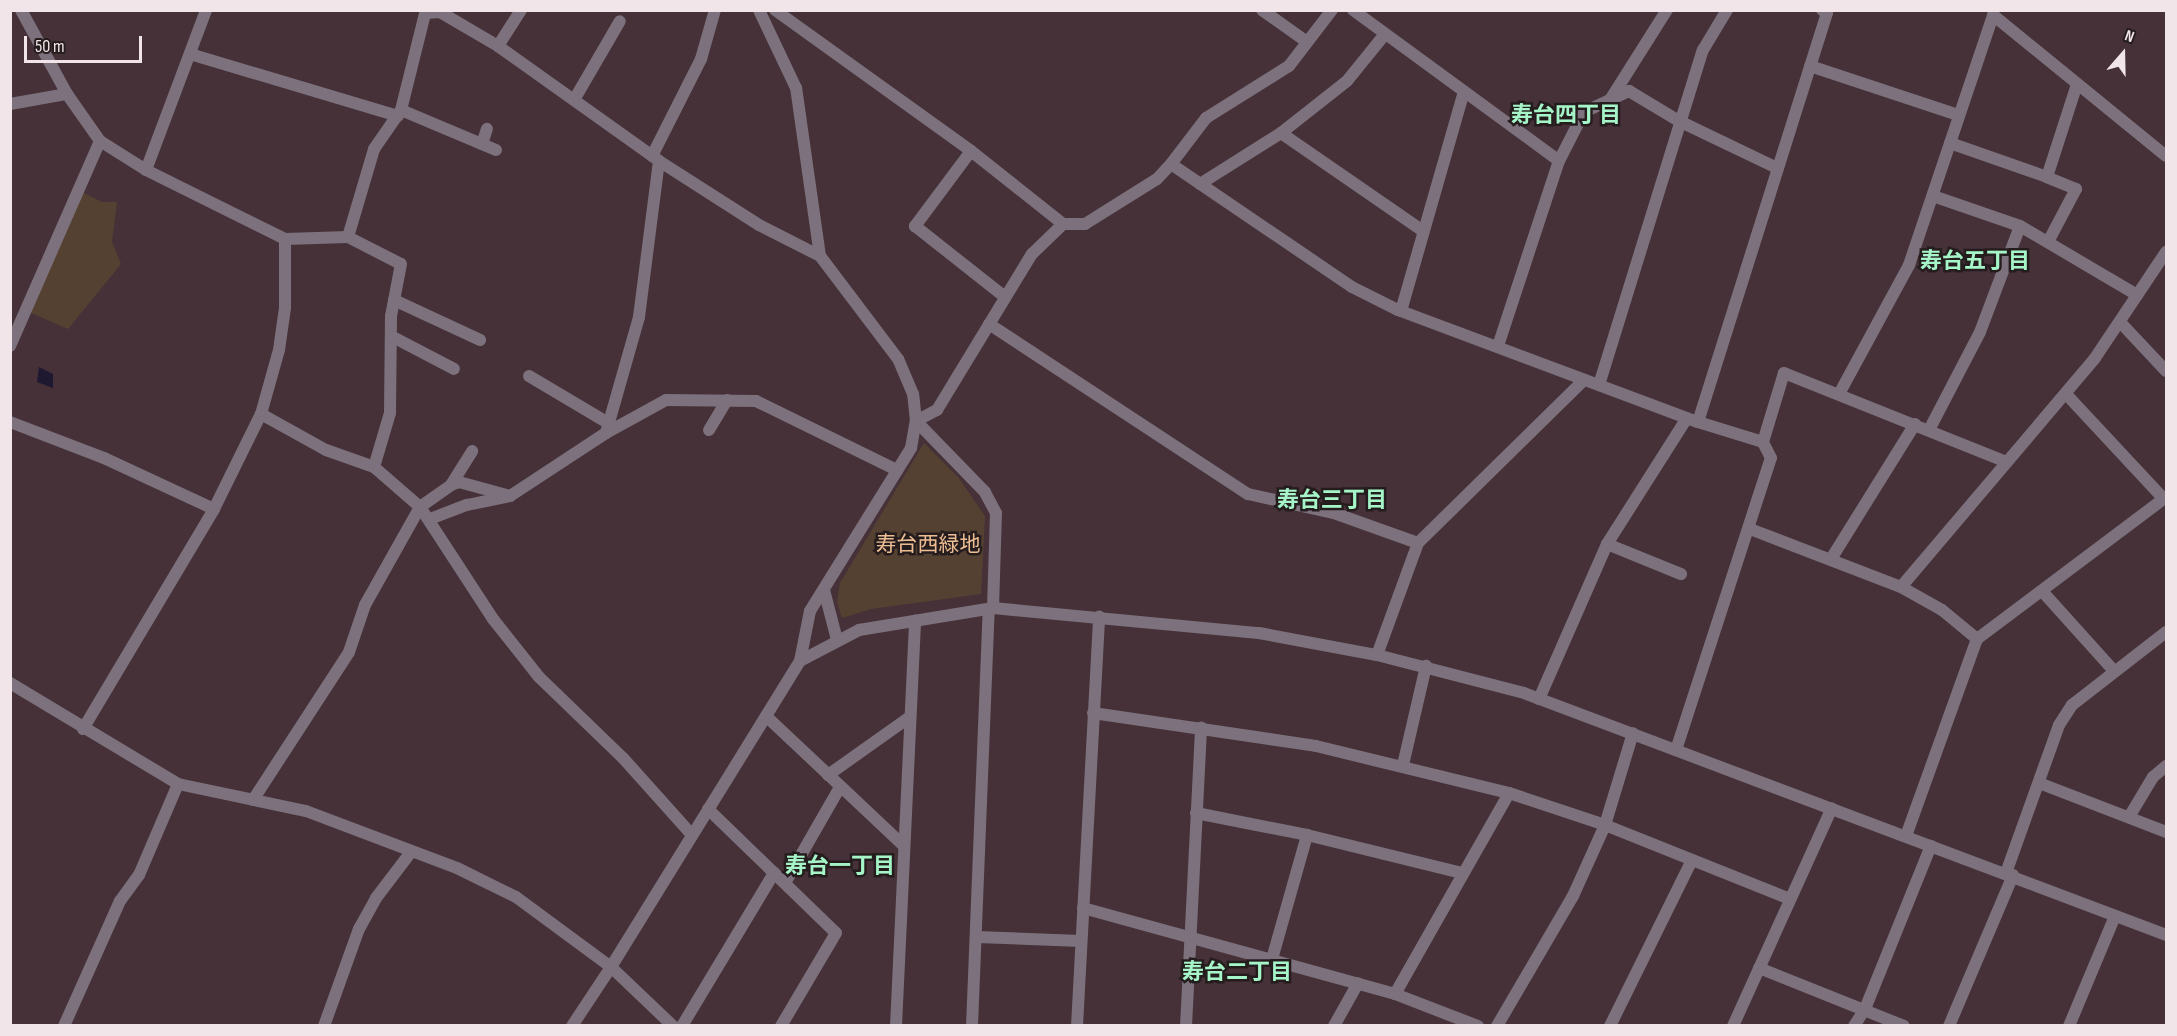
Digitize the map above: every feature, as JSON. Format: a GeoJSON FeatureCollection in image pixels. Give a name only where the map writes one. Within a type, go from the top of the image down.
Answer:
{"type":"FeatureCollection","features":[{"type":"Feature","properties":{"kind":"street"},"geometry":{"type":"LineString","coordinates":[[21,10],[67,94],[100,141],[146,170],[285,239],[348,237],[401,264],[394,300],[391,336],[390,413],[374,467]]}},
{"type":"Feature","properties":{"kind":"street"},"geometry":{"type":"LineString","coordinates":[[146,170],[206,10]]}},
{"type":"Feature","properties":{"kind":"street"},"geometry":{"type":"LineString","coordinates":[[498,46],[520,10]]}},
{"type":"Feature","properties":{"kind":"street"},"geometry":{"type":"LineString","coordinates":[[607,428],[639,317],[656,158],[701,59],[714,10]]}},
{"type":"Feature","properties":{"kind":"street"},"geometry":{"type":"LineString","coordinates":[[759,10],[796,88],[820,256]]}},
{"type":"Feature","properties":{"kind":"street"},"geometry":{"type":"LineString","coordinates":[[775,10],[971,151],[1063,224],[1086,224],[1157,179],[1206,118],[1289,66],[1332,10]]}},
{"type":"Feature","properties":{"kind":"street"},"geometry":{"type":"LineString","coordinates":[[1262,10],[1307,42]]}},
{"type":"Feature","properties":{"kind":"street"},"geometry":{"type":"LineString","coordinates":[[1353,10],[1559,161]]}},
{"type":"Feature","properties":{"kind":"street"},"geometry":{"type":"LineString","coordinates":[[1610,100],[1667,10]]}},
{"type":"Feature","properties":{"kind":"street"},"geometry":{"type":"LineString","coordinates":[[1599,385],[1702,50],[1727,10]]}},
{"type":"Feature","properties":{"kind":"street"},"geometry":{"type":"LineString","coordinates":[[1539,699],[1607,544],[1693,420],[1827,13],[1822,10]]}},
{"type":"Feature","properties":{"kind":"street"},"geometry":{"type":"LineString","coordinates":[[348,237],[375,149],[400,113],[426,12],[440,12],[498,46],[656,158],[759,225],[820,256],[898,359],[913,394],[916,421],[911,448],[810,611],[800,661],[611,967],[572,1026]]}},
{"type":"Feature","properties":{"kind":"street"},"geometry":{"type":"LineString","coordinates":[[1839,394],[1896,295],[1933,196],[1993,15],[2166,156]]}},
{"type":"Feature","properties":{"kind":"street"},"geometry":{"type":"LineString","coordinates":[[574,100],[620,21]]}},
{"type":"Feature","properties":{"kind":"street"},"geometry":{"type":"LineString","coordinates":[[1200,184],[1281,133],[1347,81],[1385,34]]}},
{"type":"Feature","properties":{"kind":"street"},"geometry":{"type":"LineString","coordinates":[[190,54],[400,113],[496,150]]}},
{"type":"Feature","properties":{"kind":"street"},"geometry":{"type":"LineString","coordinates":[[1810,66],[1958,115]]}},
{"type":"Feature","properties":{"kind":"street"},"geometry":{"type":"LineString","coordinates":[[2047,177],[2078,84]]}},
{"type":"Feature","properties":{"kind":"street"},"geometry":{"type":"LineString","coordinates":[[1498,346],[1559,161],[1584,112],[1629,91],[1679,121],[1777,168]]}},
{"type":"Feature","properties":{"kind":"street"},"geometry":{"type":"LineString","coordinates":[[1401,311],[1464,92]]}},
{"type":"Feature","properties":{"kind":"street"},"geometry":{"type":"LineString","coordinates":[[10,104],[67,94]]}},
{"type":"Feature","properties":{"kind":"street"},"geometry":{"type":"LineString","coordinates":[[482,144],[487,129]]}},
{"type":"Feature","properties":{"kind":"street"},"geometry":{"type":"LineString","coordinates":[[1281,133],[1423,231]]}},
{"type":"Feature","properties":{"kind":"street"},"geometry":{"type":"LineString","coordinates":[[10,346],[100,141]]}},
{"type":"Feature","properties":{"kind":"street"},"geometry":{"type":"LineString","coordinates":[[1950,143],[2076,189],[2048,242]]}},
{"type":"Feature","properties":{"kind":"street"},"geometry":{"type":"LineString","coordinates":[[971,151],[915,226],[1005,297]]}},
{"type":"Feature","properties":{"kind":"street"},"geometry":{"type":"LineString","coordinates":[[1171,164],[1352,287],[1401,311],[1693,420],[1763,442],[1772,458],[1676,750]]}},
{"type":"Feature","properties":{"kind":"street"},"geometry":{"type":"LineString","coordinates":[[1933,196],[2020,226],[2137,295]]}},
{"type":"Feature","properties":{"kind":"street"},"geometry":{"type":"LineString","coordinates":[[916,421],[937,410],[1032,254],[1063,224]]}},
{"type":"Feature","properties":{"kind":"street"},"geometry":{"type":"LineString","coordinates":[[1929,430],[1980,332],[2020,226]]}},
{"type":"Feature","properties":{"kind":"street"},"geometry":{"type":"LineString","coordinates":[[83,729],[214,509],[261,414],[279,350],[285,308],[285,239]]}},
{"type":"Feature","properties":{"kind":"street"},"geometry":{"type":"LineString","coordinates":[[1901,587],[2066,394],[2120,322],[2166,252]]}},
{"type":"Feature","properties":{"kind":"street"},"geometry":{"type":"LineString","coordinates":[[394,300],[480,340]]}},
{"type":"Feature","properties":{"kind":"street"},"geometry":{"type":"LineString","coordinates":[[2120,322],[2166,371]]}},
{"type":"Feature","properties":{"kind":"street"},"geometry":{"type":"LineString","coordinates":[[989,324],[1248,494],[1334,513],[1418,543]]}},
{"type":"Feature","properties":{"kind":"street"},"geometry":{"type":"LineString","coordinates":[[391,336],[454,369]]}},
{"type":"Feature","properties":{"kind":"street"},"geometry":{"type":"LineString","coordinates":[[1763,442],[1784,373],[2006,462]]}},
{"type":"Feature","properties":{"kind":"street"},"geometry":{"type":"LineString","coordinates":[[529,376],[607,428]]}},
{"type":"Feature","properties":{"kind":"street"},"geometry":{"type":"LineString","coordinates":[[1377,655],[1418,543],[1584,380]]}},
{"type":"Feature","properties":{"kind":"street"},"geometry":{"type":"LineString","coordinates":[[1906,836],[1977,639],[2165,498],[2066,394]]}},
{"type":"Feature","properties":{"kind":"street"},"geometry":{"type":"LineString","coordinates":[[430,519],[467,505],[510,496],[607,428],[666,400],[756,401],[897,470]]}},
{"type":"Feature","properties":{"kind":"street"},"geometry":{"type":"LineString","coordinates":[[709,430],[727,400]]}},
{"type":"Feature","properties":{"kind":"street"},"geometry":{"type":"LineString","coordinates":[[261,414],[326,450],[374,467],[420,507],[430,519],[493,619],[539,676],[622,758],[692,835]]}},
{"type":"Feature","properties":{"kind":"street"},"geometry":{"type":"LineString","coordinates":[[916,421],[985,492],[996,513],[972,1026]]}},
{"type":"Feature","properties":{"kind":"street"},"geometry":{"type":"LineString","coordinates":[[10,422],[104,458],[214,509]]}},
{"type":"Feature","properties":{"kind":"street"},"geometry":{"type":"LineString","coordinates":[[1831,559],[1915,424]]}},
{"type":"Feature","properties":{"kind":"street"},"geometry":{"type":"LineString","coordinates":[[451,485],[472,451]]}},
{"type":"Feature","properties":{"kind":"street"},"geometry":{"type":"LineString","coordinates":[[253,800],[349,652],[365,605],[420,507],[459,482],[510,496]]}},
{"type":"Feature","properties":{"kind":"street"},"geometry":{"type":"LineString","coordinates":[[1750,529],[1901,587],[1942,610],[1977,639]]}},
{"type":"Feature","properties":{"kind":"street"},"geometry":{"type":"LineString","coordinates":[[1607,544],[1681,574]]}},
{"type":"Feature","properties":{"kind":"street"},"geometry":{"type":"LineString","coordinates":[[824,590],[837,640]]}},
{"type":"Feature","properties":{"kind":"street"},"geometry":{"type":"LineString","coordinates":[[2042,591],[2115,671]]}},
{"type":"Feature","properties":{"kind":"street"},"geometry":{"type":"LineString","coordinates":[[800,661],[859,630],[991,608],[1259,633],[1377,655],[1426,666],[1539,699],[2010,874],[2166,935]]}},
{"type":"Feature","properties":{"kind":"street"},"geometry":{"type":"LineString","coordinates":[[1077,1026],[1099,617]]}},
{"type":"Feature","properties":{"kind":"street"},"geometry":{"type":"LineString","coordinates":[[896,1026],[915,620]]}},
{"type":"Feature","properties":{"kind":"street"},"geometry":{"type":"LineString","coordinates":[[1949,1026],[2010,874],[2059,725],[2072,705],[2166,632]]}},
{"type":"Feature","properties":{"kind":"street"},"geometry":{"type":"LineString","coordinates":[[1403,765],[1426,666]]}},
{"type":"Feature","properties":{"kind":"street"},"geometry":{"type":"LineString","coordinates":[[10,683],[83,729],[178,784],[306,811],[457,868],[516,897],[611,967],[673,1026]]}},
{"type":"Feature","properties":{"kind":"street"},"geometry":{"type":"LineString","coordinates":[[1093,713],[1201,728],[1403,765],[1509,793],[1605,825],[1790,899]]}},
{"type":"Feature","properties":{"kind":"street"},"geometry":{"type":"LineString","coordinates":[[766,716],[903,845]]}},
{"type":"Feature","properties":{"kind":"street"},"geometry":{"type":"LineString","coordinates":[[828,775],[910,717]]}},
{"type":"Feature","properties":{"kind":"street"},"geometry":{"type":"LineString","coordinates":[[1186,1026],[1201,728]]}},
{"type":"Feature","properties":{"kind":"street"},"geometry":{"type":"LineString","coordinates":[[1497,1026],[1573,896],[1605,825],[1633,733]]}},
{"type":"Feature","properties":{"kind":"street"},"geometry":{"type":"LineString","coordinates":[[2129,817],[2153,777],[2166,766]]}},
{"type":"Feature","properties":{"kind":"street"},"geometry":{"type":"LineString","coordinates":[[2039,783],[2166,832]]}},
{"type":"Feature","properties":{"kind":"street"},"geometry":{"type":"LineString","coordinates":[[64,1026],[120,901],[139,875],[178,784]]}},
{"type":"Feature","properties":{"kind":"street"},"geometry":{"type":"LineString","coordinates":[[785,883],[840,787]]}},
{"type":"Feature","properties":{"kind":"street"},"geometry":{"type":"LineString","coordinates":[[1395,994],[1509,793]]}},
{"type":"Feature","properties":{"kind":"street"},"geometry":{"type":"LineString","coordinates":[[1733,1026],[1832,808]]}},
{"type":"Feature","properties":{"kind":"street"},"geometry":{"type":"LineString","coordinates":[[708,809],[836,933],[781,1026]]}},
{"type":"Feature","properties":{"kind":"street"},"geometry":{"type":"LineString","coordinates":[[1196,813],[1307,835],[1462,873]]}},
{"type":"Feature","properties":{"kind":"street"},"geometry":{"type":"LineString","coordinates":[[1272,958],[1307,835]]}},
{"type":"Feature","properties":{"kind":"street"},"geometry":{"type":"LineString","coordinates":[[1854,1026],[1865,1009],[1932,846]]}},
{"type":"Feature","properties":{"kind":"street"},"geometry":{"type":"LineString","coordinates":[[324,1026],[359,929],[376,898],[411,852]]}},
{"type":"Feature","properties":{"kind":"street"},"geometry":{"type":"LineString","coordinates":[[1610,1026],[1692,860]]}},
{"type":"Feature","properties":{"kind":"street"},"geometry":{"type":"LineString","coordinates":[[682,1026],[774,873]]}},
{"type":"Feature","properties":{"kind":"street"},"geometry":{"type":"LineString","coordinates":[[1083,908],[1272,958],[1395,994],[1453,1020],[1478,1026]]}},
{"type":"Feature","properties":{"kind":"street"},"geometry":{"type":"LineString","coordinates":[[2069,1026],[2115,916]]}},
{"type":"Feature","properties":{"kind":"street"},"geometry":{"type":"LineString","coordinates":[[977,937],[1081,941]]}},
{"type":"Feature","properties":{"kind":"street"},"geometry":{"type":"LineString","coordinates":[[1759,968],[1904,1026]]}},
{"type":"Feature","properties":{"kind":"street"},"geometry":{"type":"LineString","coordinates":[[1334,1026],[1358,983]]}},
{"type":"Feature","properties":{"kind":"green space"},"geometry":{"type":"Polygon","coordinates":[[[82,192],[102,202],[117,202],[112,242],[121,264],[68,329],[29,312],[82,192]]]}},
{"type":"Feature","properties":{"kind":"green space","name":"寿台西緑地"},"geometry":{"type":"Polygon","coordinates":[[[924,443],[958,477],[985,516],[981,594],[871,609],[842,618],[837,602],[840,583],[924,443]]]}},
{"type":"Feature","properties":{"kind":"shaded area"},"geometry":{"type":"Polygon","coordinates":[[[39,367],[53,374],[53,388],[37,382],[39,367]]]}},
{"type":"Feature","properties":{"kind":"district","name":"寿台四丁目"},"geometry":{"type":"Point","coordinates":[1566,116]}},
{"type":"Feature","properties":{"kind":"district","name":"寿台五丁目"},"geometry":{"type":"Point","coordinates":[1975,262]}},
{"type":"Feature","properties":{"kind":"district","name":"寿台三丁目"},"geometry":{"type":"Point","coordinates":[1332,501]}},
{"type":"Feature","properties":{"kind":"district","name":"寿台一丁目"},"geometry":{"type":"Point","coordinates":[840,867]}},
{"type":"Feature","properties":{"kind":"district","name":"寿台二丁目"},"geometry":{"type":"Point","coordinates":[1237,973]}}]}
